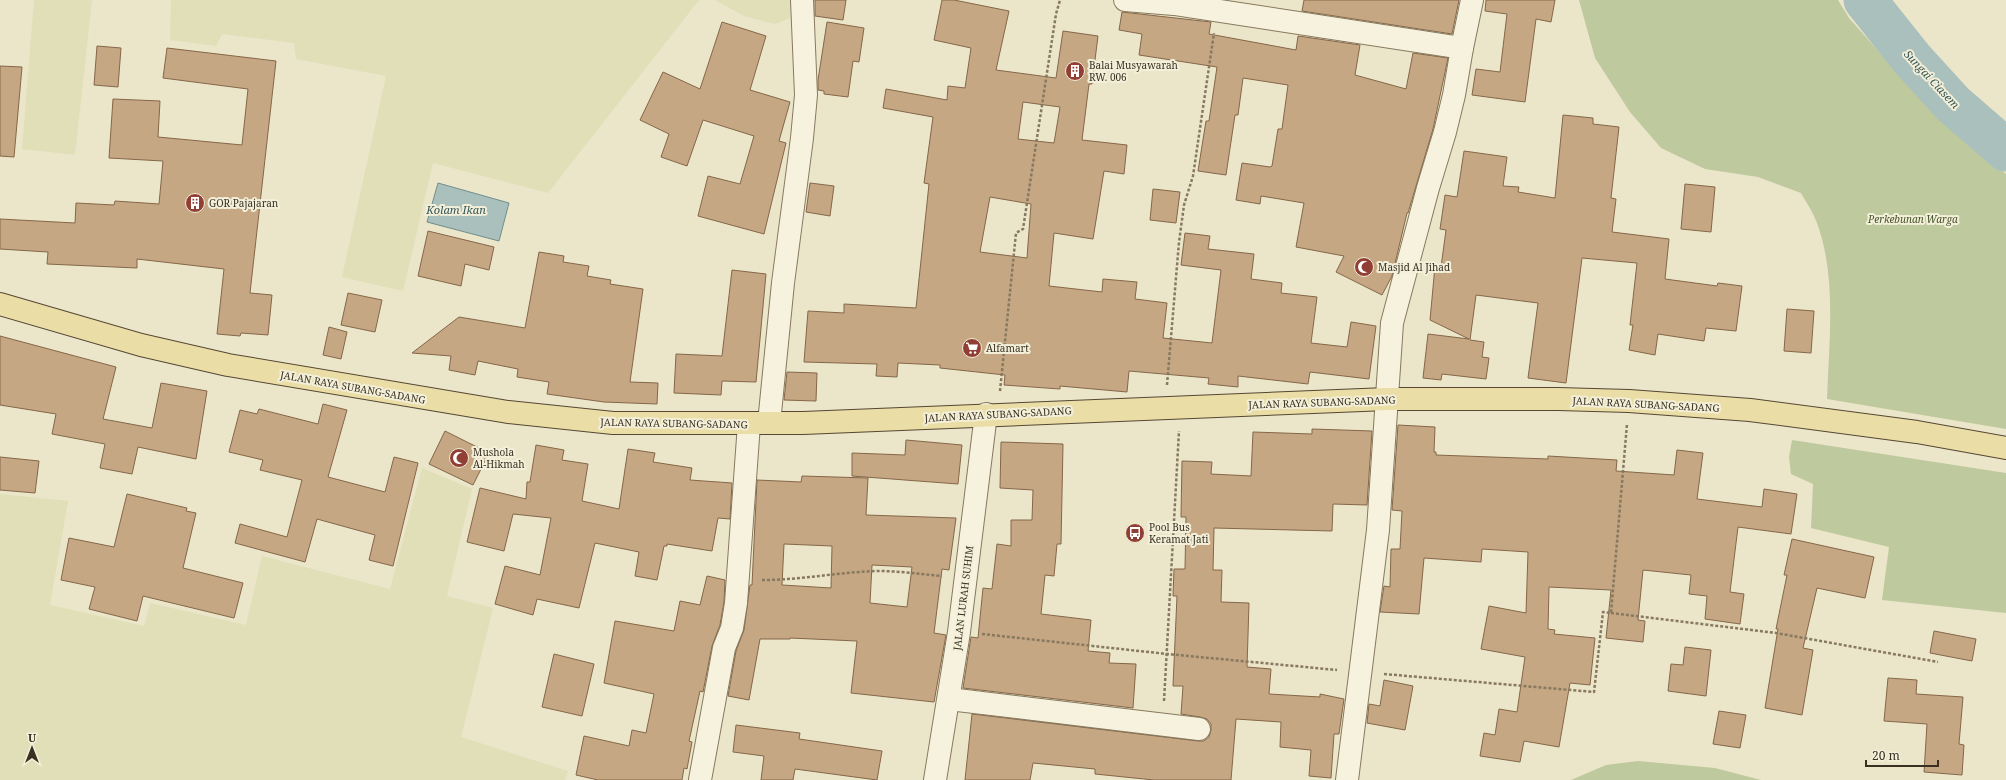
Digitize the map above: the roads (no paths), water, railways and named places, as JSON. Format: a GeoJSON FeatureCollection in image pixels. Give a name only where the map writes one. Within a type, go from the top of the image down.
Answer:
{"type":"FeatureCollection","features":[{"type":"Feature","properties":{"kind":"main road","name":"JALAN RAYA SUBANG-SADANG"},"geometry":{"type":"LineString","coordinates":[[0,304],[141,345],[228,365],[374,391],[508,412],[613,423],[759,424],[1387,399],[1605,400],[1743,410],[1858,424],[2006,448]]}},
{"type":"Feature","properties":{"kind":"street"},"geometry":{"type":"LineString","coordinates":[[700,780],[724,648],[732,628],[759,424],[779,314],[802,138],[806,95],[802,0]]}},
{"type":"Feature","properties":{"kind":"street"},"geometry":{"type":"LineString","coordinates":[[1125,0],[1174,4],[1462,48]]}},
{"type":"Feature","properties":{"kind":"street"},"geometry":{"type":"LineString","coordinates":[[1347,780],[1378,530],[1392,323],[1397,300],[1445,132],[1454,95],[1472,0]]}},
{"type":"Feature","properties":{"kind":"street","name":"JALAN LURAH SUHIM"},"geometry":{"type":"LineString","coordinates":[[934,780],[949,699],[992,414]]}},
{"type":"Feature","properties":{"kind":"street"},"geometry":{"type":"LineString","coordinates":[[949,699],[1200,729]]}},
{"type":"Feature","properties":{"kind":"water","name":"Kolam Ikan"},"geometry":{"type":"Polygon","coordinates":[[[438,183],[509,203],[499,241],[427,222],[438,183]]]}},
{"type":"Feature","properties":{"kind":"waterway","name":"Sungai Ciasem"},"geometry":{"type":"LineString","coordinates":[[1865,0],[1912,59],[1953,104],[2006,150]]}},
{"type":"Feature","properties":{"kind":"place","name":"Balai Musyawarah RW. 006"},"geometry":{"type":"Point","coordinates":[1075,71]}},
{"type":"Feature","properties":{"kind":"place","name":"GOR Pajajaran"},"geometry":{"type":"Point","coordinates":[195,203]}},
{"type":"Feature","properties":{"kind":"place","name":"Masjid Al Jihad"},"geometry":{"type":"Point","coordinates":[1364,267]}},
{"type":"Feature","properties":{"kind":"place","name":"Alfamart"},"geometry":{"type":"Point","coordinates":[972,348]}},
{"type":"Feature","properties":{"kind":"place","name":"Mushola Al-Hikmah"},"geometry":{"type":"Point","coordinates":[459,458]}},
{"type":"Feature","properties":{"kind":"place","name":"Pool Bus Keramat Jati"},"geometry":{"type":"Point","coordinates":[1135,533]}},
{"type":"Feature","properties":{"kind":"park label","name":"Perkebunan Warga"},"geometry":{"type":"Point","coordinates":[1913,219]}}]}
